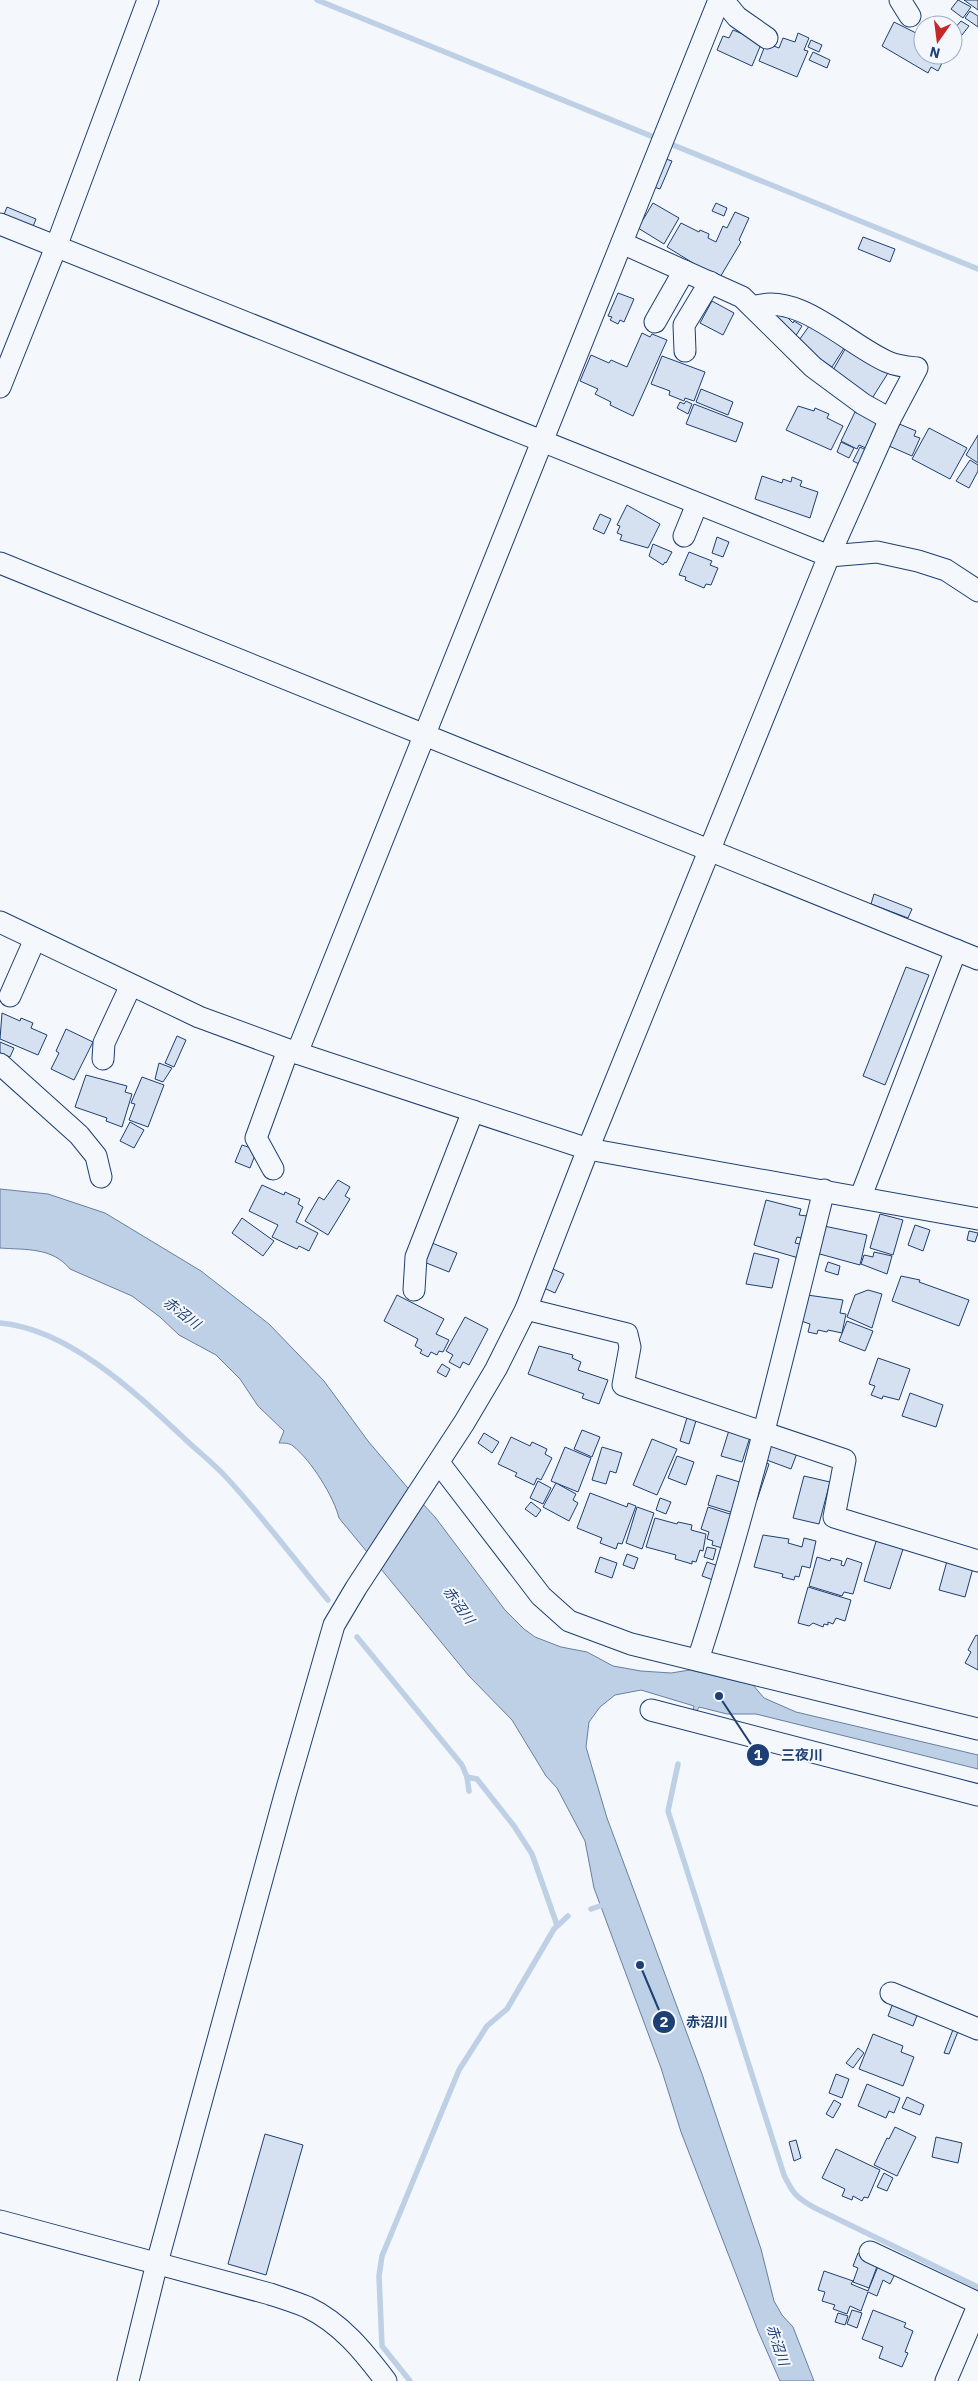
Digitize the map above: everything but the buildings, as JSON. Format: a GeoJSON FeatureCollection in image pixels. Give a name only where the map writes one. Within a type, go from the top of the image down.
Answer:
{"type":"FeatureCollection","features":[{"type":"Feature","properties":{"kind":"street"},"geometry":{"type":"LineString","coordinates":[[0,387],[56,247],[148,0]]}},
{"type":"Feature","properties":{"kind":"street"},"geometry":{"type":"LineString","coordinates":[[273,1169],[256,1138],[424,735],[721,0],[737,17],[767,38]]}},
{"type":"Feature","properties":{"kind":"street"},"geometry":{"type":"LineString","coordinates":[[0,224],[541,443],[829,556],[877,552],[918,561],[946,570],[978,591]]}},
{"type":"Feature","properties":{"kind":"street"},"geometry":{"type":"LineString","coordinates":[[622,243],[742,297],[813,367],[863,404],[890,419]]}},
{"type":"Feature","properties":{"kind":"street"},"geometry":{"type":"LineString","coordinates":[[655,322],[684,271]]}},
{"type":"Feature","properties":{"kind":"street"},"geometry":{"type":"LineString","coordinates":[[685,351],[684,325],[710,282]]}},
{"type":"Feature","properties":{"kind":"street"},"geometry":{"type":"LineString","coordinates":[[128,2381],[157,2263],[326,1646],[334,1625],[356,1588],[439,1463],[496,1369],[526,1309],[588,1149],[829,556],[890,419],[918,368],[889,362],[816,318],[797,310],[772,304],[753,307]]}},
{"type":"Feature","properties":{"kind":"street"},"geometry":{"type":"LineString","coordinates":[[684,536],[697,504]]}},
{"type":"Feature","properties":{"kind":"street"},"geometry":{"type":"LineString","coordinates":[[0,563],[978,959]]}},
{"type":"Feature","properties":{"kind":"street"},"geometry":{"type":"LineString","coordinates":[[0,922],[199,1017],[292,1052],[588,1149],[861,1196],[978,1219]]}},
{"type":"Feature","properties":{"kind":"street"},"geometry":{"type":"LineString","coordinates":[[10,996],[35,939]]}},
{"type":"Feature","properties":{"kind":"street"},"geometry":{"type":"LineString","coordinates":[[861,1196],[956,950]]}},
{"type":"Feature","properties":{"kind":"street"},"geometry":{"type":"LineString","coordinates":[[103,1058],[104,1043],[131,985]]}},
{"type":"Feature","properties":{"kind":"street"},"geometry":{"type":"LineString","coordinates":[[0,1064],[78,1135],[96,1156],[101,1177]]}},
{"type":"Feature","properties":{"kind":"street"},"geometry":{"type":"LineString","coordinates":[[414,1290],[416,1257],[473,1111]]}},
{"type":"Feature","properties":{"kind":"street"},"geometry":{"type":"LineString","coordinates":[[698,1660],[722,1585],[765,1432],[824,1190]]}},
{"type":"Feature","properties":{"kind":"street"},"geometry":{"type":"LineString","coordinates":[[526,1309],[627,1334],[630,1347],[623,1385],[844,1460],[834,1517],[978,1560]]}},
{"type":"Feature","properties":{"kind":"street"},"geometry":{"type":"LineString","coordinates":[[439,1463],[541,1596],[569,1621],[631,1644],[978,1729]]}},
{"type":"Feature","properties":{"kind":"street"},"geometry":{"type":"LineString","coordinates":[[651,1710],[978,1795]]}},
{"type":"Feature","properties":{"kind":"street"},"geometry":{"type":"LineString","coordinates":[[892,1993],[978,2029]]}},
{"type":"Feature","properties":{"kind":"street"},"geometry":{"type":"LineString","coordinates":[[0,2221],[270,2294],[307,2307],[328,2319],[354,2341],[386,2381]]}},
{"type":"Feature","properties":{"kind":"street"},"geometry":{"type":"LineString","coordinates":[[870,2252],[978,2305],[946,2381]]}},
{"type":"Feature","properties":{"kind":"water"},"geometry":{"type":"Polygon","coordinates":[[[0,1189],[48,1194],[105,1213],[201,1271],[269,1324],[324,1381],[368,1441],[435,1517],[505,1610],[535,1637],[561,1647],[587,1652],[613,1666],[641,1671],[671,1673],[690,1670],[753,1685],[764,1698],[796,1712],[978,1755],[978,1769],[756,1714],[727,1714],[699,1707],[697,1711],[693,1710],[694,1706],[641,1690],[615,1695],[600,1707],[589,1722],[586,1747],[607,1818],[702,2074],[761,2249],[774,2301],[782,2315],[793,2327],[814,2381],[780,2381],[758,2331],[681,2132],[661,2068],[594,1888],[585,1841],[557,1788],[546,1776],[512,1720],[469,1676],[339,1518],[332,1500],[314,1469],[292,1445],[279,1443],[284,1431],[258,1406],[240,1379],[216,1355],[179,1335],[160,1317],[132,1296],[70,1269],[63,1262],[47,1253],[0,1248],[0,1189]]]}},
{"type":"Feature","properties":{"kind":"waterway"},"geometry":{"type":"LineString","coordinates":[[317,0],[978,269]]}},
{"type":"Feature","properties":{"kind":"waterway"},"geometry":{"type":"LineString","coordinates":[[0,1323],[26,1328],[52,1338],[77,1351],[125,1385],[226,1477],[328,1600]]}},
{"type":"Feature","properties":{"kind":"waterway"},"geometry":{"type":"LineString","coordinates":[[357,1637],[462,1765],[467,1777],[469,1791]]}},
{"type":"Feature","properties":{"kind":"waterway"},"geometry":{"type":"LineString","coordinates":[[678,1764],[668,1811],[784,2175],[790,2187],[796,2195],[815,2208],[978,2287]]}},
{"type":"Feature","properties":{"kind":"waterway"},"geometry":{"type":"LineString","coordinates":[[467,1777],[477,1779],[514,1826],[532,1854],[557,1925]]}},
{"type":"Feature","properties":{"kind":"waterway"},"geometry":{"type":"LineString","coordinates":[[591,1909],[606,1904]]}},
{"type":"Feature","properties":{"kind":"waterway"},"geometry":{"type":"LineString","coordinates":[[410,2381],[382,2346],[379,2276],[382,2256],[459,2070],[487,2026],[507,2009],[554,1929],[568,1916]]}},
{"type":"Feature","properties":{"kind":"place","name":"三夜川"},"geometry":{"type":"Point","coordinates":[719,1696]}},
{"type":"Feature","properties":{"kind":"place","name":"赤沼川"},"geometry":{"type":"Point","coordinates":[640,1965]}}]}
